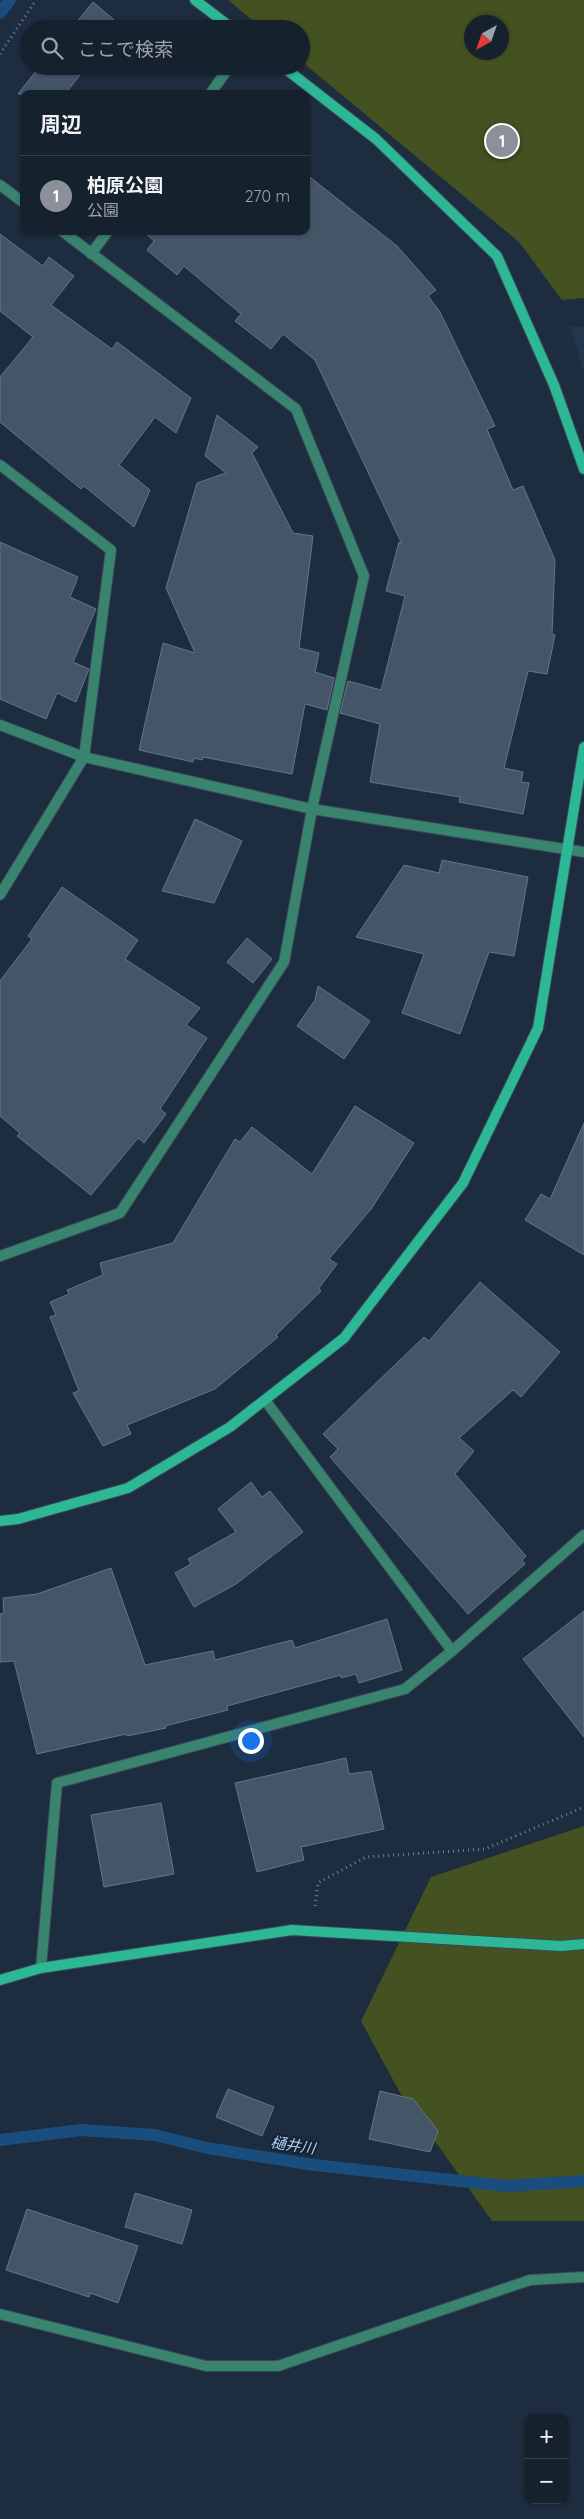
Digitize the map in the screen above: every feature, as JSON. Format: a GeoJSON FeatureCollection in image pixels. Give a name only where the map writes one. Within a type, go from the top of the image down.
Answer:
{"type":"FeatureCollection","features":[{"type":"Feature","properties":{"kind":"street"},"geometry":{"type":"LineString","coordinates":[[195,0],[221,20]]}},
{"type":"Feature","properties":{"kind":"street"},"geometry":{"type":"LineString","coordinates":[[213,90],[224,75]]}},
{"type":"Feature","properties":{"kind":"street"},"geometry":{"type":"LineString","coordinates":[[294,75],[376,139],[497,256],[554,385],[584,469]]}},
{"type":"Feature","properties":{"kind":"street"},"geometry":{"type":"LineString","coordinates":[[0,185],[20,200]]}},
{"type":"Feature","properties":{"kind":"street"},"geometry":{"type":"LineString","coordinates":[[0,1256],[120,1213],[284,962],[312,808],[364,576],[296,409],[67,235]]}},
{"type":"Feature","properties":{"kind":"street"},"geometry":{"type":"LineString","coordinates":[[91,254],[105,235]]}},
{"type":"Feature","properties":{"kind":"street"},"geometry":{"type":"LineString","coordinates":[[0,465],[111,550],[84,757],[0,895]]}},
{"type":"Feature","properties":{"kind":"street"},"geometry":{"type":"LineString","coordinates":[[0,725],[84,757],[312,808],[584,852]]}},
{"type":"Feature","properties":{"kind":"street"},"geometry":{"type":"LineString","coordinates":[[0,1521],[18,1519],[128,1488],[230,1427],[344,1338],[463,1183],[538,1028],[584,747]]}},
{"type":"Feature","properties":{"kind":"street"},"geometry":{"type":"LineString","coordinates":[[264,1400],[452,1651]]}},
{"type":"Feature","properties":{"kind":"street"},"geometry":{"type":"LineString","coordinates":[[41,1968],[57,1783],[405,1689],[452,1651],[584,1535]]}},
{"type":"Feature","properties":{"kind":"street"},"geometry":{"type":"LineString","coordinates":[[0,1980],[41,1968],[292,1930],[562,1946],[584,1944]]}},
{"type":"Feature","properties":{"kind":"street"},"geometry":{"type":"LineString","coordinates":[[0,2314],[206,2366],[278,2366],[530,2280],[584,2278]]}},
{"type":"Feature","properties":{"kind":"path"},"geometry":{"type":"LineString","coordinates":[[23,20],[36,0]]}},
{"type":"Feature","properties":{"kind":"path"},"geometry":{"type":"LineString","coordinates":[[0,54],[20,24]]}},
{"type":"Feature","properties":{"kind":"path"},"geometry":{"type":"LineString","coordinates":[[312,1931],[318,1883],[366,1858],[485,1849],[584,1807]]}},
{"type":"Feature","properties":{"kind":"shaded area"},"geometry":{"type":"Polygon","coordinates":[[[570,326],[584,327],[584,373],[570,326]]]}},
{"type":"Feature","properties":{"kind":"green space"},"geometry":{"type":"Polygon","coordinates":[[[228,0],[584,0],[584,298],[562,300],[519,242],[310,68],[310,20],[252,20],[228,0]]]}},
{"type":"Feature","properties":{"kind":"green space"},"geometry":{"type":"Polygon","coordinates":[[[584,1826],[584,2221],[492,2221],[399,2091],[361,2021],[431,1877],[584,1826]]]}},
{"type":"Feature","properties":{"kind":"building"},"geometry":{"type":"Polygon","coordinates":[[[93,2],[114,20],[78,20],[93,2]]]}},
{"type":"Feature","properties":{"kind":"building"},"geometry":{"type":"Polygon","coordinates":[[[33,75],[80,75],[68,90],[21,90],[33,75]]]}},
{"type":"Feature","properties":{"kind":"building"},"geometry":{"type":"Polygon","coordinates":[[[310,177],[397,246],[436,290],[428,296],[440,312],[495,426],[487,429],[513,490],[523,486],[555,560],[552,634],[555,635],[547,674],[528,671],[504,768],[523,772],[521,782],[529,783],[523,814],[459,802],[460,797],[370,782],[380,724],[340,713],[348,681],[381,690],[405,596],[386,591],[399,542],[402,544],[315,360],[283,334],[271,349],[235,321],[241,314],[184,266],[177,275],[147,250],[154,241],[147,235],[310,235],[310,177]]]}},
{"type":"Feature","properties":{"kind":"building"},"geometry":{"type":"Polygon","coordinates":[[[0,234],[43,266],[49,257],[74,276],[51,305],[112,349],[117,342],[191,398],[176,433],[155,417],[119,465],[150,490],[134,527],[84,486],[81,489],[0,422],[0,377],[33,337],[0,311],[0,234]]]}},
{"type":"Feature","properties":{"kind":"building"},"geometry":{"type":"Polygon","coordinates":[[[217,415],[258,447],[252,453],[293,533],[313,536],[299,648],[319,653],[315,672],[334,678],[327,710],[305,704],[292,774],[203,757],[202,760],[194,758],[193,762],[139,750],[163,643],[195,653],[166,588],[197,483],[226,473],[205,456],[217,415]]]}},
{"type":"Feature","properties":{"kind":"building"},"geometry":{"type":"Polygon","coordinates":[[[0,542],[78,577],[70,597],[96,609],[73,662],[89,669],[76,702],[57,693],[46,719],[0,699],[0,542]]]}},
{"type":"Feature","properties":{"kind":"building"},"geometry":{"type":"Polygon","coordinates":[[[195,819],[242,841],[214,903],[162,891],[195,819]]]}},
{"type":"Feature","properties":{"kind":"building"},"geometry":{"type":"Polygon","coordinates":[[[442,860],[528,877],[514,956],[489,952],[460,1034],[402,1013],[424,954],[356,937],[404,865],[439,873],[442,860]]]}},
{"type":"Feature","properties":{"kind":"building"},"geometry":{"type":"Polygon","coordinates":[[[62,887],[138,940],[125,959],[200,1008],[186,1025],[207,1038],[160,1109],[166,1114],[144,1143],[138,1138],[91,1195],[17,1136],[20,1133],[0,1116],[0,981],[32,939],[28,936],[62,887]]]}},
{"type":"Feature","properties":{"kind":"building"},"geometry":{"type":"Polygon","coordinates":[[[247,938],[272,959],[253,983],[227,962],[247,938]]]}},
{"type":"Feature","properties":{"kind":"building"},"geometry":{"type":"Polygon","coordinates":[[[318,986],[370,1021],[344,1059],[297,1026],[315,1000],[318,986]]]}},
{"type":"Feature","properties":{"kind":"building"},"geometry":{"type":"Polygon","coordinates":[[[355,1106],[414,1143],[371,1209],[329,1259],[337,1264],[319,1288],[321,1291],[276,1335],[278,1337],[215,1389],[127,1425],[131,1434],[103,1446],[73,1393],[79,1391],[50,1317],[56,1315],[50,1302],[69,1294],[67,1290],[103,1275],[100,1263],[173,1243],[235,1139],[240,1142],[252,1127],[312,1174],[355,1106]]]}},
{"type":"Feature","properties":{"kind":"building"},"geometry":{"type":"Polygon","coordinates":[[[584,1123],[584,1255],[525,1220],[541,1194],[550,1199],[584,1123]]]}},
{"type":"Feature","properties":{"kind":"building"},"geometry":{"type":"Polygon","coordinates":[[[480,1282],[560,1352],[521,1397],[513,1390],[459,1438],[474,1451],[455,1474],[526,1556],[522,1560],[525,1564],[468,1614],[330,1457],[338,1449],[323,1434],[424,1337],[429,1341],[480,1282]]]}},
{"type":"Feature","properties":{"kind":"building"},"geometry":{"type":"Polygon","coordinates":[[[251,1482],[262,1497],[270,1491],[303,1532],[236,1584],[194,1607],[175,1573],[191,1564],[188,1559],[236,1532],[218,1509],[251,1482]]]}},
{"type":"Feature","properties":{"kind":"building"},"geometry":{"type":"Polygon","coordinates":[[[111,1568],[145,1665],[213,1651],[215,1660],[292,1640],[295,1648],[387,1619],[402,1670],[359,1683],[356,1674],[341,1678],[341,1675],[227,1706],[228,1710],[165,1726],[166,1728],[127,1736],[126,1734],[37,1754],[14,1661],[0,1662],[0,1614],[4,1613],[3,1598],[37,1594],[111,1568]]]}},
{"type":"Feature","properties":{"kind":"building"},"geometry":{"type":"Polygon","coordinates":[[[584,1611],[584,1737],[523,1659],[584,1611]]]}},
{"type":"Feature","properties":{"kind":"building"},"geometry":{"type":"Polygon","coordinates":[[[346,1758],[349,1774],[371,1771],[384,1829],[301,1847],[304,1860],[257,1872],[235,1783],[346,1758]]]}},
{"type":"Feature","properties":{"kind":"building"},"geometry":{"type":"Polygon","coordinates":[[[161,1803],[174,1874],[104,1887],[91,1815],[161,1803]]]}},
{"type":"Feature","properties":{"kind":"building"},"geometry":{"type":"Polygon","coordinates":[[[228,2089],[274,2107],[262,2136],[216,2117],[228,2089]]]}},
{"type":"Feature","properties":{"kind":"building"},"geometry":{"type":"Polygon","coordinates":[[[380,2091],[413,2099],[438,2131],[430,2152],[369,2139],[380,2091]]]}},
{"type":"Feature","properties":{"kind":"building"},"geometry":{"type":"Polygon","coordinates":[[[135,2193],[192,2210],[182,2244],[125,2227],[135,2193]]]}},
{"type":"Feature","properties":{"kind":"building"},"geometry":{"type":"Polygon","coordinates":[[[27,2209],[138,2246],[118,2303],[90,2293],[89,2297],[6,2270],[27,2209]]]}},
{"type":"Feature","properties":{"kind":"waterway"},"geometry":{"type":"LineString","coordinates":[[0,13],[10,0]]}},
{"type":"Feature","properties":{"kind":"waterway","name":"樋井川"},"geometry":{"type":"LineString","coordinates":[[0,2140],[81,2130],[155,2135],[207,2148],[314,2165],[506,2186],[584,2181]]}},
{"type":"Feature","properties":{"kind":"place","name":"柏原公園"},"geometry":{"type":"Point","coordinates":[502,141]}}]}
